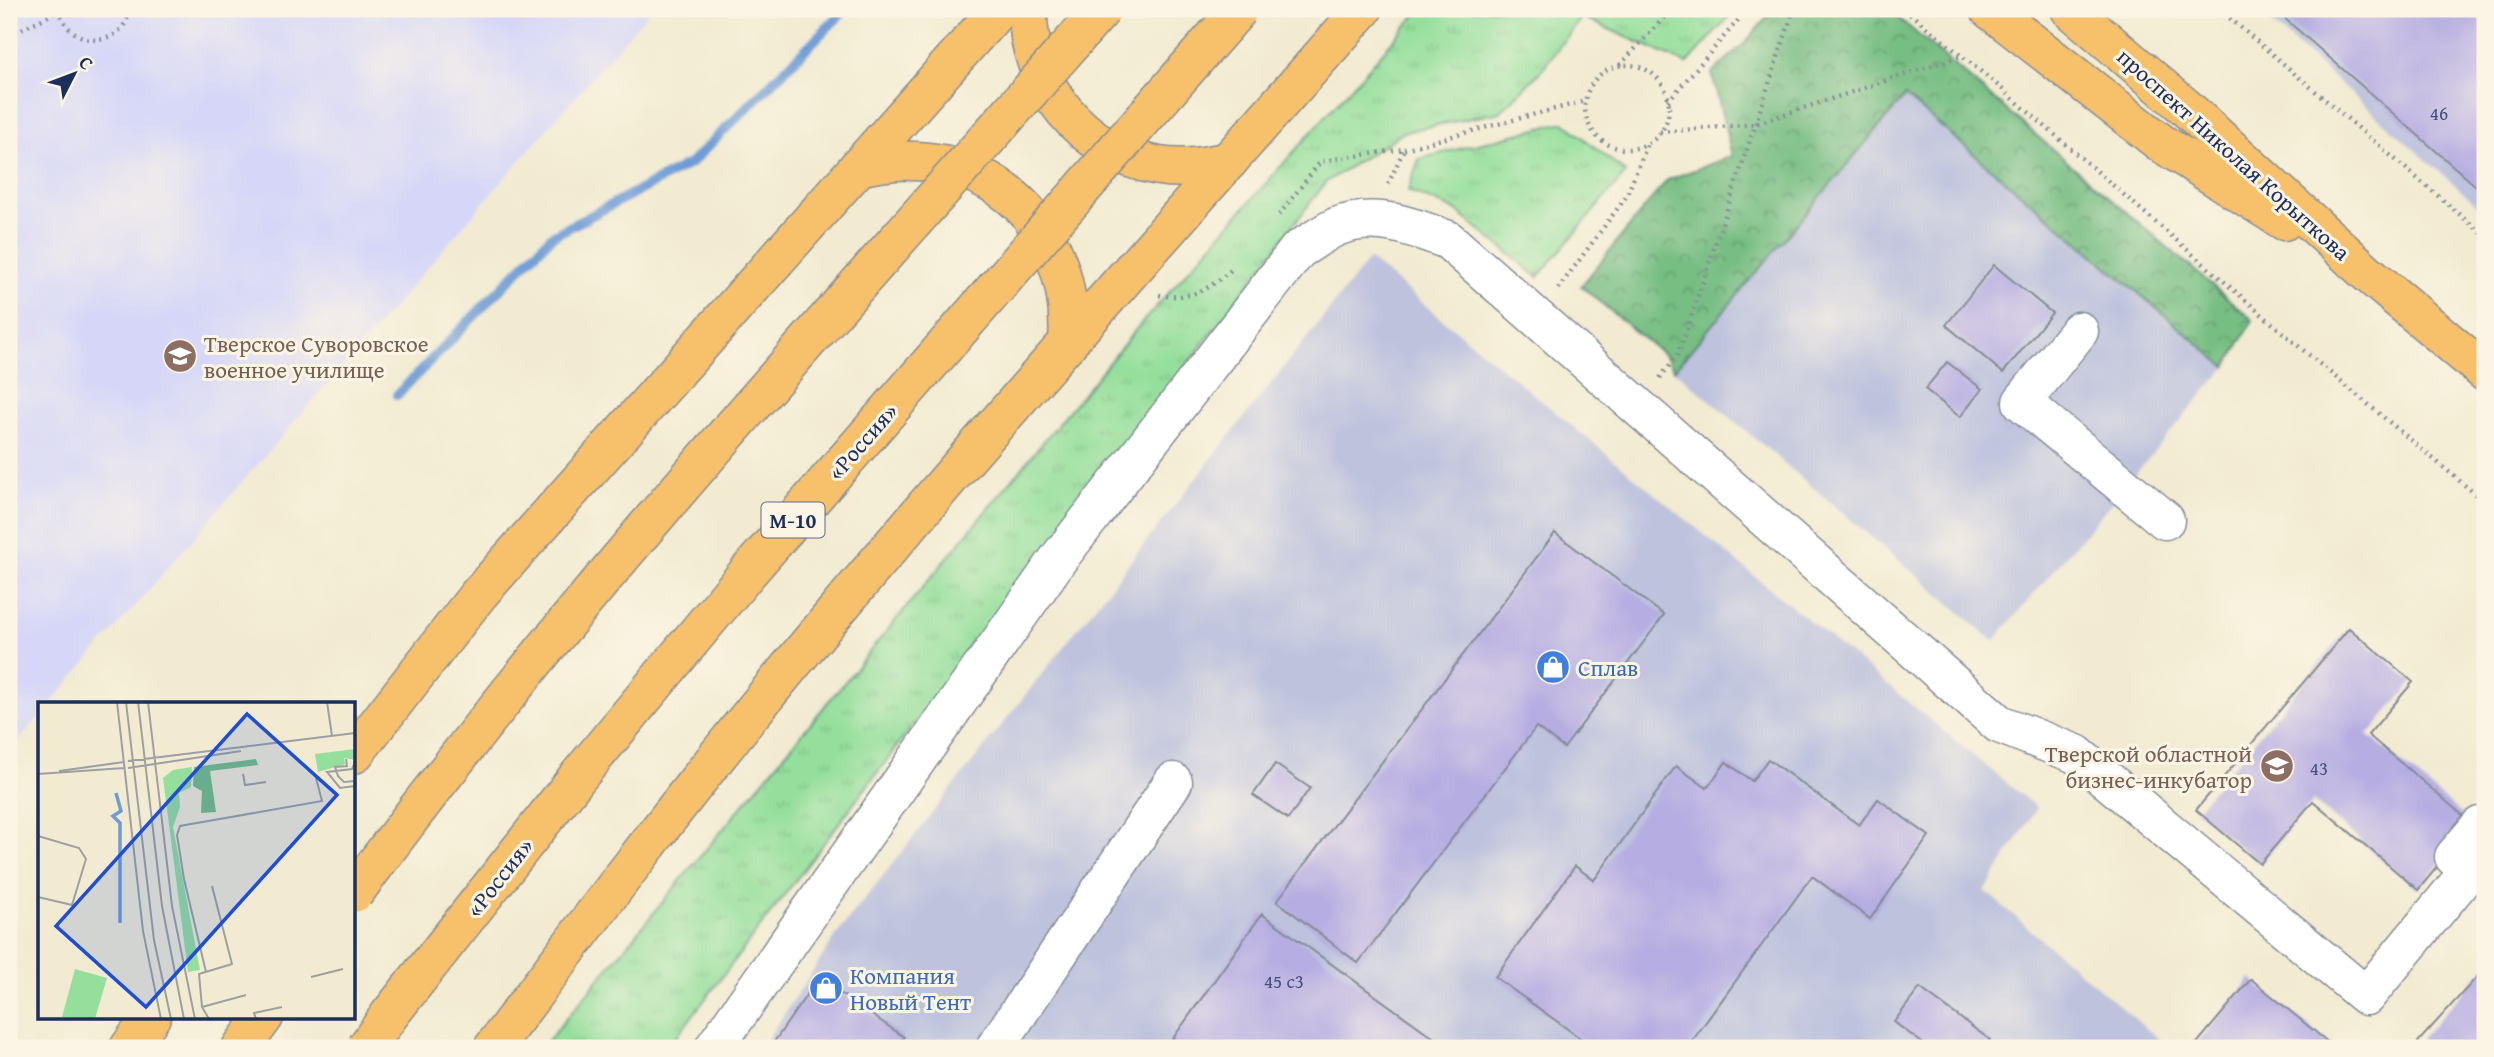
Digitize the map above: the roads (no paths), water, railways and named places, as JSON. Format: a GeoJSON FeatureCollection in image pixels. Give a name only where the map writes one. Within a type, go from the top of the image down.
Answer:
{"type":"FeatureCollection","features":[{"type":"Feature","properties":{"kind":"main road"},"geometry":{"type":"LineString","coordinates":[[355,753],[478,595],[999,9]]}},
{"type":"Feature","properties":{"kind":"main road"},"geometry":{"type":"LineString","coordinates":[[1028,9],[1031,41],[1047,86],[1075,124],[1094,139],[1114,151],[1159,166],[1206,166],[1229,161]]}},
{"type":"Feature","properties":{"kind":"main road"},"geometry":{"type":"LineString","coordinates":[[355,893],[487,718],[663,507],[1101,9]]}},
{"type":"Feature","properties":{"kind":"main road","name":"«Россия»"},"geometry":{"type":"LineString","coordinates":[[366,1048],[576,779],[748,572],[1239,9]]}},
{"type":"Feature","properties":{"kind":"main road"},"geometry":{"type":"LineString","coordinates":[[493,1048],[637,857],[811,641],[1068,343],[1363,9]]}},
{"type":"Feature","properties":{"kind":"main road","name":"проспект Николая Корыткова"},"geometry":{"type":"LineString","coordinates":[[1989,9],[2161,143],[2366,272]]}},
{"type":"Feature","properties":{"kind":"main road","name":"проспект Николая Корыткова"},"geometry":{"type":"LineString","coordinates":[[2070,9],[2184,106],[2366,272],[2485,373]]}},
{"type":"Feature","properties":{"kind":"main road"},"geometry":{"type":"LineString","coordinates":[[858,167],[903,159],[950,164],[971,172],[1011,196],[1042,231],[1062,273],[1069,319],[1068,343]]}},
{"type":"Feature","properties":{"kind":"main road"},"geometry":{"type":"LineString","coordinates":[[129,1048],[150,1018]]}},
{"type":"Feature","properties":{"kind":"main road"},"geometry":{"type":"LineString","coordinates":[[241,1048],[263,1018]]}},
{"type":"Feature","properties":{"kind":"lane"},"geometry":{"type":"LineString","coordinates":[[715,1048],[1059,558],[1298,250],[1336,227],[1372,219],[1409,225],[1448,240],[1999,724],[2076,754],[2366,996],[2470,870],[2454,857],[2480,825]]}},
{"type":"Feature","properties":{"kind":"lane"},"geometry":{"type":"LineString","coordinates":[[2079,331],[2022,402],[2165,520]]}},
{"type":"Feature","properties":{"kind":"lane"},"geometry":{"type":"LineString","coordinates":[[995,1048],[1173,782]]}},
{"type":"Feature","properties":{"kind":"waterway"},"geometry":{"type":"LineString","coordinates":[[397,395],[552,236],[691,163],[846,9]]}},
{"type":"Feature","properties":{"kind":"place","name":"Тверское Суворовское военное училище"},"geometry":{"type":"Point","coordinates":[180,356]}},
{"type":"Feature","properties":{"kind":"place","name":"Сплав"},"geometry":{"type":"Point","coordinates":[1553,667]}},
{"type":"Feature","properties":{"kind":"place","name":"Тверской областной бизнес-инкубатор"},"geometry":{"type":"Point","coordinates":[2277,766]}},
{"type":"Feature","properties":{"kind":"place","name":"Компания Новый Тент"},"geometry":{"type":"Point","coordinates":[826,988]}}]}
